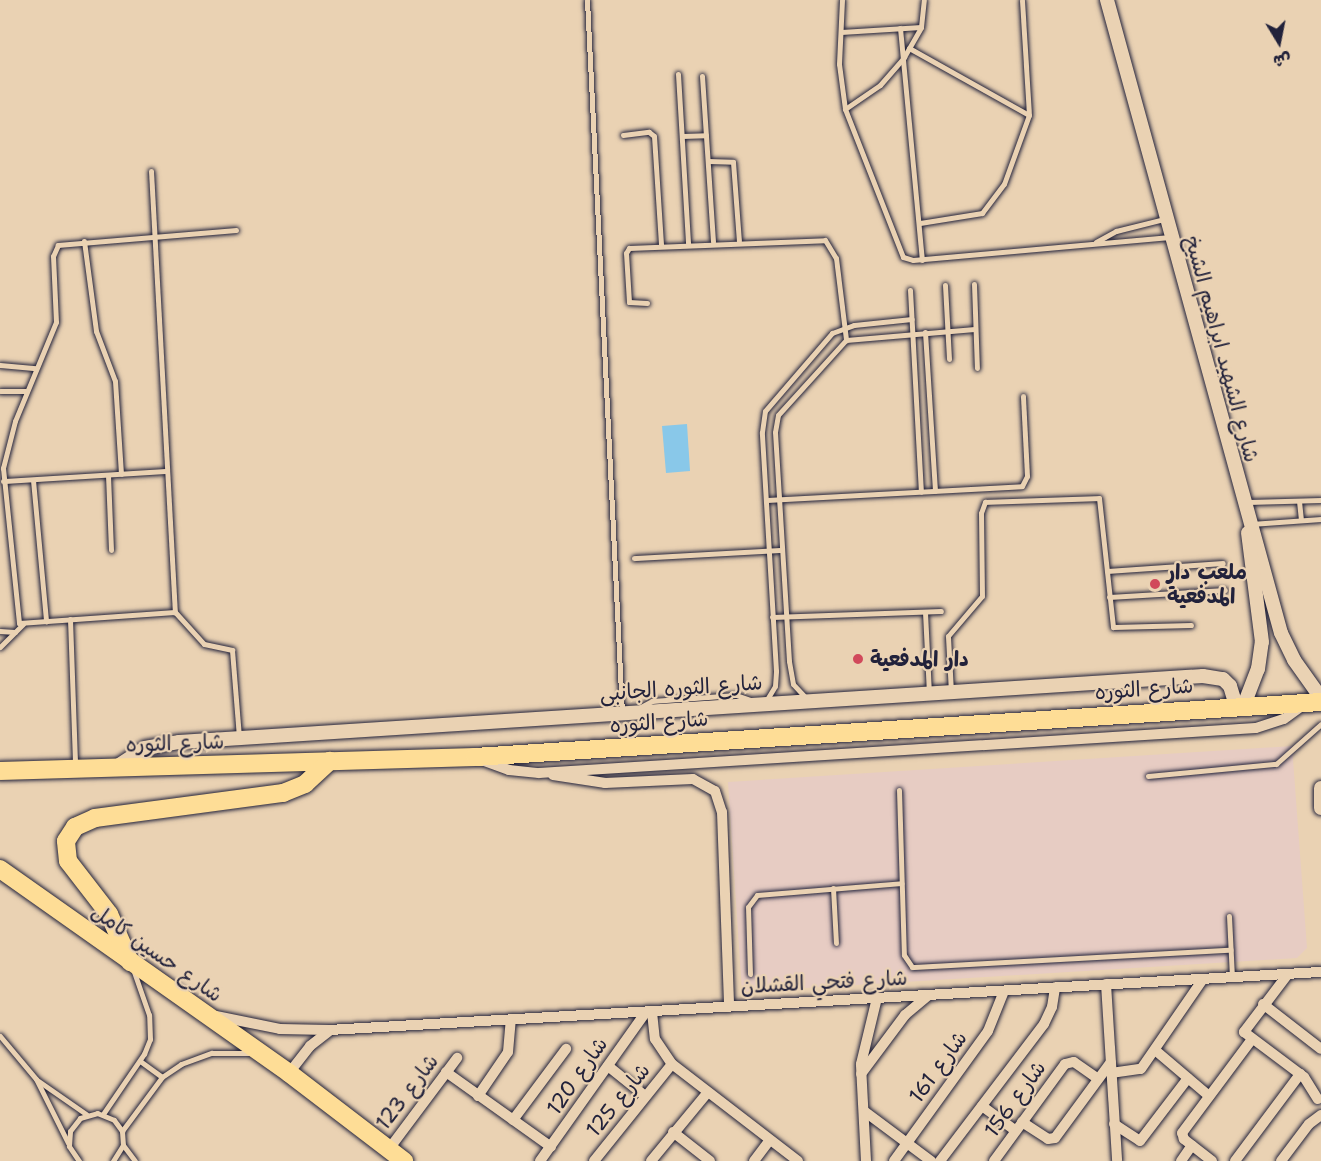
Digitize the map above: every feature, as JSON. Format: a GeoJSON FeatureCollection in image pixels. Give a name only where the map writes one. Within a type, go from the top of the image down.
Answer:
{"type":"FeatureCollection","features":[{"type":"Feature","properties":{"kind":"highway","name":"شارع الثوره"},"geometry":{"type":"LineString","coordinates":[[0,771],[475,757],[1317,701]]}},
{"type":"Feature","properties":{"kind":"highway"},"geometry":{"type":"LineString","coordinates":[[130,962],[109,914],[68,861],[66,841],[75,827],[95,818],[283,793],[305,784],[330,761]]}},
{"type":"Feature","properties":{"kind":"highway","name":"شارع حسين كامل"},"geometry":{"type":"LineString","coordinates":[[0,869],[289,1073],[404,1161]]}},
{"type":"Feature","properties":{"kind":"street","name":"شارع الشهيد ابراهيم الشيخ"},"geometry":{"type":"LineString","coordinates":[[1107,0],[1248,525],[1287,647],[1317,701]]}},
{"type":"Feature","properties":{"kind":"street"},"geometry":{"type":"LineString","coordinates":[[1240,705],[1258,669],[1262,642],[1248,548],[1248,525]]}},
{"type":"Feature","properties":{"kind":"street","name":"شارع الثوره الجانبى"},"geometry":{"type":"LineString","coordinates":[[116,767],[156,745],[239,737],[1213,675],[1230,686],[1240,705]]}},
{"type":"Feature","properties":{"kind":"street"},"geometry":{"type":"LineString","coordinates":[[475,757],[509,770],[545,772],[1256,728],[1284,719],[1317,701]]}},
{"type":"Feature","properties":{"kind":"street"},"geometry":{"type":"LineString","coordinates":[[545,772],[593,782],[693,779],[716,791],[722,812],[729,1006]]}},
{"type":"Feature","properties":{"kind":"street"},"geometry":{"type":"LineString","coordinates":[[1321,788],[1321,808]]}},
{"type":"Feature","properties":{"kind":"street","name":"شارع فتحي القشلان"},"geometry":{"type":"LineString","coordinates":[[201,1012],[260,1026],[329,1030],[1321,972]]}},
{"type":"Feature","properties":{"kind":"street"},"geometry":{"type":"LineString","coordinates":[[1288,974],[1244,1029],[1252,1039],[1300,1074],[1318,1099]]}},
{"type":"Feature","properties":{"kind":"street"},"geometry":{"type":"LineString","coordinates":[[982,1106],[1019,1126],[1048,1138],[1055,1138],[1098,1079],[1111,1068],[1138,1072],[1203,979]]}},
{"type":"Feature","properties":{"kind":"street"},"geometry":{"type":"LineString","coordinates":[[1106,984],[1117,1161]]}},
{"type":"Feature","properties":{"kind":"street"},"geometry":{"type":"LineString","coordinates":[[940,1161],[1047,1019],[1055,987]]}},
{"type":"Feature","properties":{"kind":"street","name":"شارع 161"},"geometry":{"type":"LineString","coordinates":[[894,1161],[988,1031],[1004,991]]}},
{"type":"Feature","properties":{"kind":"street"},"geometry":{"type":"LineString","coordinates":[[860,1075],[905,1015],[931,995]]}},
{"type":"Feature","properties":{"kind":"street"},"geometry":{"type":"LineString","coordinates":[[866,1161],[860,1075],[864,1042],[877,998]]}},
{"type":"Feature","properties":{"kind":"street"},"geometry":{"type":"LineString","coordinates":[[1263,1004],[1321,1050]]}},
{"type":"Feature","properties":{"kind":"street"},"geometry":{"type":"LineString","coordinates":[[649,1012],[655,1039],[672,1064],[798,1161]]}},
{"type":"Feature","properties":{"kind":"street","name":"شارع 120"},"geometry":{"type":"LineString","coordinates":[[540,1161],[649,1012]]}},
{"type":"Feature","properties":{"kind":"street"},"geometry":{"type":"LineString","coordinates":[[478,1096],[508,1052],[511,1020]]}},
{"type":"Feature","properties":{"kind":"street"},"geometry":{"type":"LineString","coordinates":[[289,1073],[310,1046],[329,1030]]}},
{"type":"Feature","properties":{"kind":"street"},"geometry":{"type":"LineString","coordinates":[[1212,1161],[1192,1145],[1182,1133],[1252,1039]]}},
{"type":"Feature","properties":{"kind":"street"},"geometry":{"type":"LineString","coordinates":[[513,1120],[566,1048]]}},
{"type":"Feature","properties":{"kind":"street"},"geometry":{"type":"LineString","coordinates":[[1155,1050],[1209,1096]]}},
{"type":"Feature","properties":{"kind":"street","name":"شارع 123"},"geometry":{"type":"LineString","coordinates":[[388,1149],[456,1058]]}},
{"type":"Feature","properties":{"kind":"street","name":"شارع 156"},"geometry":{"type":"LineString","coordinates":[[994,1161],[1067,1062],[1074,1062],[1098,1079]]}},
{"type":"Feature","properties":{"kind":"street","name":"شارع 125"},"geometry":{"type":"LineString","coordinates":[[594,1161],[672,1064]]}},
{"type":"Feature","properties":{"kind":"street"},"geometry":{"type":"LineString","coordinates":[[608,1066],[645,1096]]}},
{"type":"Feature","properties":{"kind":"street"},"geometry":{"type":"LineString","coordinates":[[446,1072],[551,1147]]}},
{"type":"Feature","properties":{"kind":"street"},"geometry":{"type":"LineString","coordinates":[[1235,1161],[1300,1074]]}},
{"type":"Feature","properties":{"kind":"street"},"geometry":{"type":"LineString","coordinates":[[1114,1124],[1140,1141],[1188,1078]]}},
{"type":"Feature","properties":{"kind":"street"},"geometry":{"type":"LineString","coordinates":[[651,1161],[673,1132],[686,1123],[708,1092]]}},
{"type":"Feature","properties":{"kind":"street"},"geometry":{"type":"LineString","coordinates":[[864,1111],[931,1161]]}},
{"type":"Feature","properties":{"kind":"street"},"geometry":{"type":"LineString","coordinates":[[1281,1161],[1308,1124],[1321,1115]]}},
{"type":"Feature","properties":{"kind":"street"},"geometry":{"type":"LineString","coordinates":[[673,1132],[704,1159]]}},
{"type":"Feature","properties":{"kind":"street"},"geometry":{"type":"LineString","coordinates":[[754,1161],[770,1140]]}},
{"type":"Feature","properties":{"kind":"street"},"geometry":{"type":"LineString","coordinates":[[1181,1161],[1192,1145]]}},
{"type":"Feature","properties":{"kind":"lane"},"geometry":{"type":"LineString","coordinates":[[587,0],[627,713]]}},
{"type":"Feature","properties":{"kind":"lane"},"geometry":{"type":"LineString","coordinates":[[842,0],[839,75],[845,108],[901,254],[907,259],[922,260],[1096,242],[1170,237]]}},
{"type":"Feature","properties":{"kind":"lane"},"geometry":{"type":"LineString","coordinates":[[845,108],[880,85],[904,57],[921,27],[924,0]]}},
{"type":"Feature","properties":{"kind":"lane"},"geometry":{"type":"LineString","coordinates":[[920,223],[969,217],[991,206],[1004,184],[1029,115],[1022,0]]}},
{"type":"Feature","properties":{"kind":"lane"},"geometry":{"type":"LineString","coordinates":[[841,32],[921,27]]}},
{"type":"Feature","properties":{"kind":"lane"},"geometry":{"type":"LineString","coordinates":[[900,28],[922,260]]}},
{"type":"Feature","properties":{"kind":"lane"},"geometry":{"type":"LineString","coordinates":[[909,48],[1029,115]]}},
{"type":"Feature","properties":{"kind":"lane"},"geometry":{"type":"LineString","coordinates":[[678,74],[688,244]]}},
{"type":"Feature","properties":{"kind":"lane"},"geometry":{"type":"LineString","coordinates":[[702,76],[713,242]]}},
{"type":"Feature","properties":{"kind":"lane"},"geometry":{"type":"LineString","coordinates":[[623,135],[649,132],[654,136],[661,245]]}},
{"type":"Feature","properties":{"kind":"lane"},"geometry":{"type":"LineString","coordinates":[[682,136],[706,135]]}},
{"type":"Feature","properties":{"kind":"lane"},"geometry":{"type":"LineString","coordinates":[[708,161],[733,162],[739,241]]}},
{"type":"Feature","properties":{"kind":"lane"},"geometry":{"type":"LineString","coordinates":[[151,171],[175,612],[204,644],[232,650],[239,737]]}},
{"type":"Feature","properties":{"kind":"lane"},"geometry":{"type":"LineString","coordinates":[[1096,242],[1116,231],[1164,219]]}},
{"type":"Feature","properties":{"kind":"lane"},"geometry":{"type":"LineString","coordinates":[[23,624],[16,617],[3,481],[5,454],[26,391],[56,322],[54,249],[64,243],[236,230]]}},
{"type":"Feature","properties":{"kind":"lane"},"geometry":{"type":"LineString","coordinates":[[647,303],[630,303],[626,253],[629,248],[816,238],[831,244],[846,340]]}},
{"type":"Feature","properties":{"kind":"lane"},"geometry":{"type":"LineString","coordinates":[[84,241],[96,331],[115,381],[121,474]]}},
{"type":"Feature","properties":{"kind":"lane"},"geometry":{"type":"LineString","coordinates":[[974,284],[977,368]]}},
{"type":"Feature","properties":{"kind":"lane"},"geometry":{"type":"LineString","coordinates":[[945,285],[949,359]]}},
{"type":"Feature","properties":{"kind":"lane"},"geometry":{"type":"LineString","coordinates":[[909,290],[921,492]]}},
{"type":"Feature","properties":{"kind":"lane"},"geometry":{"type":"LineString","coordinates":[[761,704],[772,693],[776,678],[762,432],[765,411],[822,342],[844,327],[912,319]]}},
{"type":"Feature","properties":{"kind":"lane"},"geometry":{"type":"LineString","coordinates":[[810,700],[795,688],[791,677],[775,432],[778,415],[846,340],[913,332],[975,329]]}},
{"type":"Feature","properties":{"kind":"lane"},"geometry":{"type":"LineString","coordinates":[[925,332],[935,491]]}},
{"type":"Feature","properties":{"kind":"lane"},"geometry":{"type":"LineString","coordinates":[[0,365],[36,368]]}},
{"type":"Feature","properties":{"kind":"lane"},"geometry":{"type":"LineString","coordinates":[[0,391],[26,391]]}},
{"type":"Feature","properties":{"kind":"lane"},"geometry":{"type":"LineString","coordinates":[[767,500],[1025,484],[1023,396]]}},
{"type":"Feature","properties":{"kind":"lane"},"geometry":{"type":"LineString","coordinates":[[3,481],[167,471]]}},
{"type":"Feature","properties":{"kind":"lane"},"geometry":{"type":"LineString","coordinates":[[108,475],[111,550]]}},
{"type":"Feature","properties":{"kind":"lane"},"geometry":{"type":"LineString","coordinates":[[33,480],[46,621]]}},
{"type":"Feature","properties":{"kind":"lane"},"geometry":{"type":"LineString","coordinates":[[951,692],[948,636],[982,596],[982,504],[1099,498],[1113,627],[1191,625]]}},
{"type":"Feature","properties":{"kind":"lane"},"geometry":{"type":"LineString","coordinates":[[1242,502],[1321,500]]}},
{"type":"Feature","properties":{"kind":"lane"},"geometry":{"type":"LineString","coordinates":[[1299,501],[1301,520]]}},
{"type":"Feature","properties":{"kind":"lane"},"geometry":{"type":"LineString","coordinates":[[1248,525],[1321,519]]}},
{"type":"Feature","properties":{"kind":"lane"},"geometry":{"type":"LineString","coordinates":[[634,558],[782,550]]}},
{"type":"Feature","properties":{"kind":"lane"},"geometry":{"type":"LineString","coordinates":[[1107,571],[1223,563]]}},
{"type":"Feature","properties":{"kind":"lane"},"geometry":{"type":"LineString","coordinates":[[1109,597],[1225,590]]}},
{"type":"Feature","properties":{"kind":"lane"},"geometry":{"type":"LineString","coordinates":[[772,617],[941,611]]}},
{"type":"Feature","properties":{"kind":"lane"},"geometry":{"type":"LineString","coordinates":[[0,647],[23,624],[175,612]]}},
{"type":"Feature","properties":{"kind":"lane"},"geometry":{"type":"LineString","coordinates":[[925,612],[929,693]]}},
{"type":"Feature","properties":{"kind":"lane"},"geometry":{"type":"LineString","coordinates":[[70,620],[75,767]]}},
{"type":"Feature","properties":{"kind":"lane"},"geometry":{"type":"LineString","coordinates":[[0,631],[15,632]]}},
{"type":"Feature","properties":{"kind":"lane"},"geometry":{"type":"LineString","coordinates":[[776,678],[791,677]]}},
{"type":"Feature","properties":{"kind":"lane"},"geometry":{"type":"LineString","coordinates":[[1148,776],[1276,764],[1321,724]]}},
{"type":"Feature","properties":{"kind":"lane"},"geometry":{"type":"LineString","coordinates":[[899,790],[904,955],[908,965],[916,968],[1231,950]]}},
{"type":"Feature","properties":{"kind":"lane"},"geometry":{"type":"LineString","coordinates":[[750,974],[748,907],[753,898],[761,893],[902,883]]}},
{"type":"Feature","properties":{"kind":"lane"},"geometry":{"type":"LineString","coordinates":[[833,888],[836,943]]}},
{"type":"Feature","properties":{"kind":"lane"},"geometry":{"type":"LineString","coordinates":[[1229,916],[1232,977]]}},
{"type":"Feature","properties":{"kind":"lane"},"geometry":{"type":"LineString","coordinates":[[103,1114],[140,1061],[150,1039],[151,1023],[130,962]]}},
{"type":"Feature","properties":{"kind":"lane"},"geometry":{"type":"LineString","coordinates":[[0,1036],[36,1079],[69,1146],[79,1161]]}},
{"type":"Feature","properties":{"kind":"lane"},"geometry":{"type":"LineString","coordinates":[[122,1131],[162,1077],[201,1055],[260,1053]]}},
{"type":"Feature","properties":{"kind":"lane"},"geometry":{"type":"LineString","coordinates":[[140,1061],[162,1077]]}},
{"type":"Feature","properties":{"kind":"lane"},"geometry":{"type":"LineString","coordinates":[[36,1079],[86,1114],[103,1114],[114,1120],[122,1131],[123,1145],[135,1161]]}},
{"type":"Feature","properties":{"kind":"lane"},"geometry":{"type":"LineString","coordinates":[[69,1146],[70,1131],[86,1114]]}},
{"type":"Feature","properties":{"kind":"lane"},"geometry":{"type":"LineString","coordinates":[[113,1161],[123,1145]]}},
{"type":"Feature","properties":{"kind":"shaded area"},"geometry":{"type":"Polygon","coordinates":[[[1292,746],[1307,948],[1297,958],[742,992],[728,782],[1292,746]]]}},
{"type":"Feature","properties":{"kind":"water"},"geometry":{"type":"Polygon","coordinates":[[[687,424],[690,471],[666,473],[662,426],[687,424]]]}},
{"type":"Feature","properties":{"kind":"place","name":"ملعب دار المدفعية"},"geometry":{"type":"Point","coordinates":[1155,584]}},
{"type":"Feature","properties":{"kind":"place","name":"دار المدفعية"},"geometry":{"type":"Point","coordinates":[858,659]}}]}
